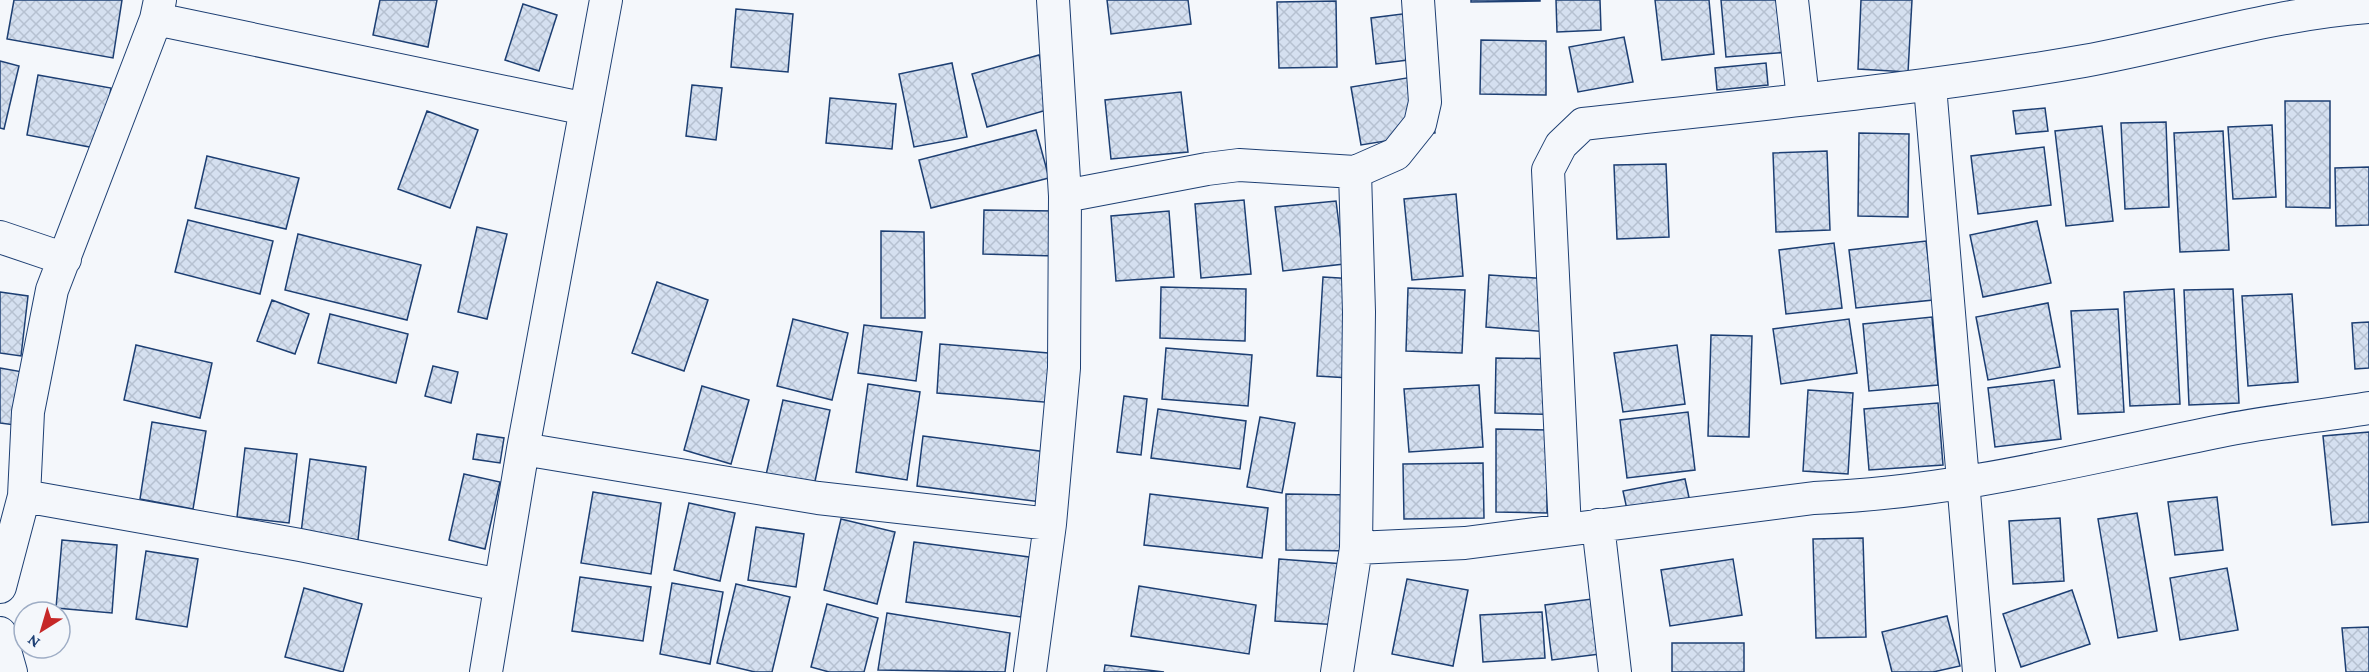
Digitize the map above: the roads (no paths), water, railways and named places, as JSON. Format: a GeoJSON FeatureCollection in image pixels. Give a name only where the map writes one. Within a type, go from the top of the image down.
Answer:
{"type":"FeatureCollection","features":[{"type":"Feature","properties":{"kind":"street"},"geometry":{"type":"LineString","coordinates":[[486,672],[523,449],[606,0]]}},
{"type":"Feature","properties":{"kind":"street"},"geometry":{"type":"LineString","coordinates":[[1030,672],[1050,524],[1064,368],[1065,196],[1053,0]]}},
{"type":"Feature","properties":{"kind":"street"},"geometry":{"type":"LineString","coordinates":[[1065,196],[1239,165],[1355,172],[1396,154],[1420,124],[1425,102],[1418,0]]}},
{"type":"Feature","properties":{"kind":"street"},"geometry":{"type":"LineString","coordinates":[[1792,0],[1803,99]]}},
{"type":"Feature","properties":{"kind":"street"},"geometry":{"type":"LineString","coordinates":[[1565,530],[1548,170],[1562,145],[1583,124],[1930,86],[2084,60],[2325,10],[2369,7]]}},
{"type":"Feature","properties":{"kind":"street"},"geometry":{"type":"LineString","coordinates":[[0,587],[24,496],[28,412],[52,290],[158,10],[586,110]]}},
{"type":"Feature","properties":{"kind":"street"},"geometry":{"type":"LineString","coordinates":[[1930,86],[1978,672]]}},
{"type":"Feature","properties":{"kind":"street"},"geometry":{"type":"LineString","coordinates":[[1337,672],[1356,548],[1359,312],[1355,172]]}},
{"type":"Feature","properties":{"kind":"street"},"geometry":{"type":"LineString","coordinates":[[0,237],[64,259]]}},
{"type":"Feature","properties":{"kind":"street"},"geometry":{"type":"LineString","coordinates":[[1356,548],[1465,543],[1814,498],[1867,496],[1963,484],[2224,430],[2369,408]]}},
{"type":"Feature","properties":{"kind":"street"},"geometry":{"type":"LineString","coordinates":[[523,449],[818,498],[1050,524]]}},
{"type":"Feature","properties":{"kind":"street"},"geometry":{"type":"LineString","coordinates":[[24,496],[300,545],[500,585]]}},
{"type":"Feature","properties":{"kind":"street"},"geometry":{"type":"LineString","coordinates":[[1598,525],[1615,672]]}},
{"type":"Feature","properties":{"kind":"street"},"geometry":{"type":"LineString","coordinates":[[0,633],[11,672]]}}]}
